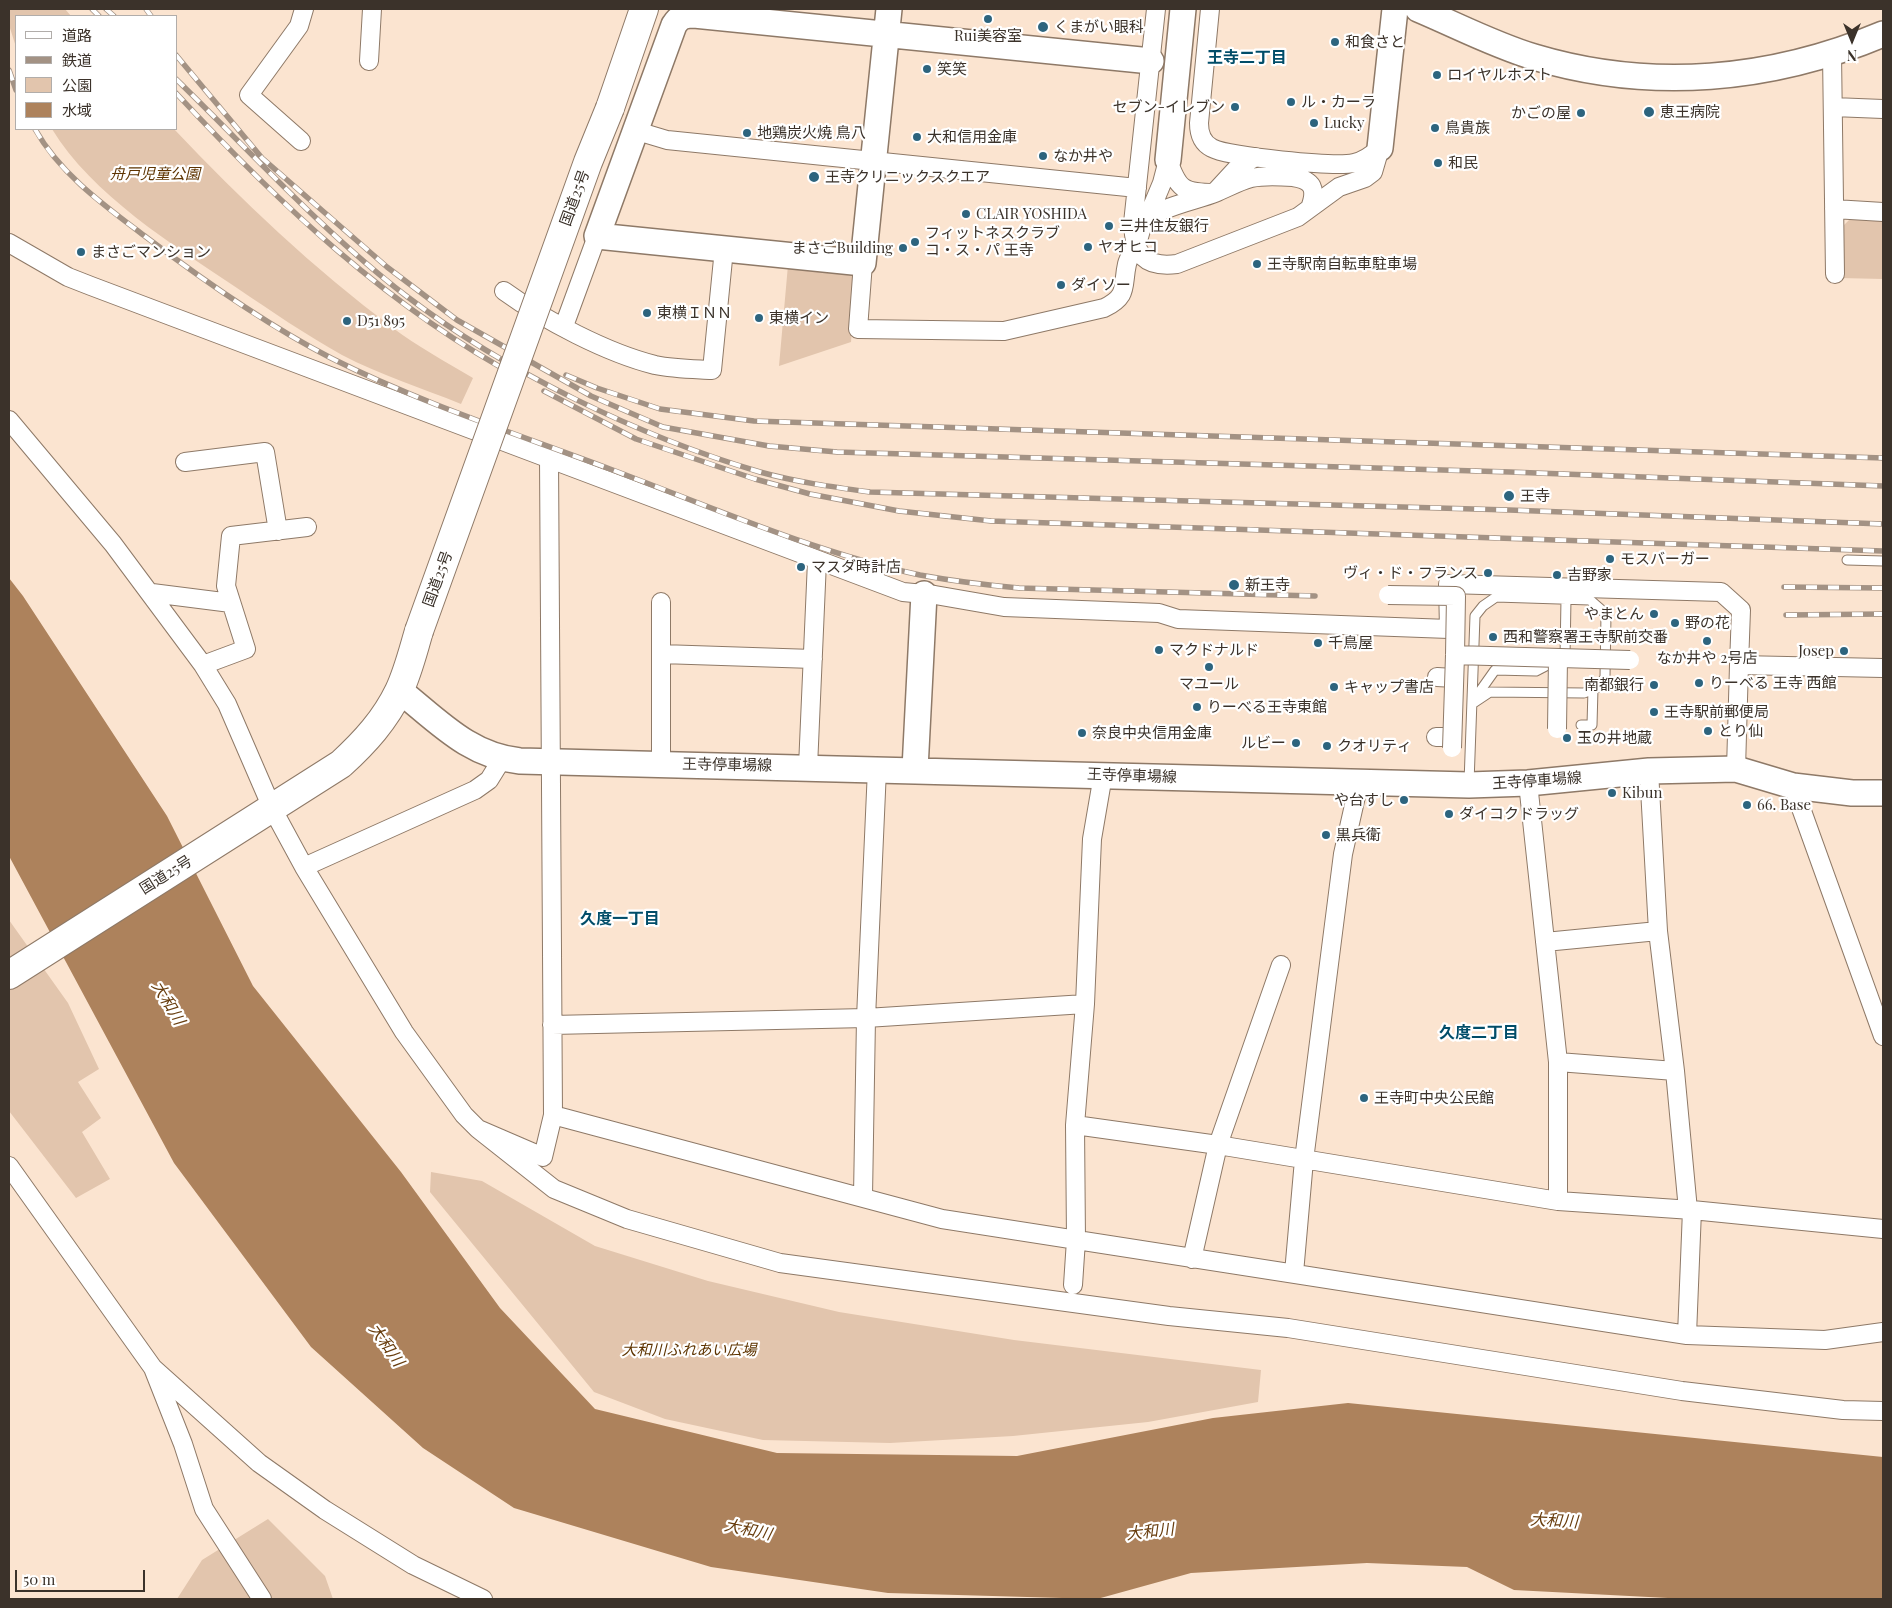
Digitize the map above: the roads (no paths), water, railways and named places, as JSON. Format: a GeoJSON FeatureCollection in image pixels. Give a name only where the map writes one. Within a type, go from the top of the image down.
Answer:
{"type":"FeatureCollection","features":[{"type":"Feature","properties":{"kind":"highway","name":"国道25号"},"geometry":{"type":"LineString","coordinates":[[9,975],[266,812],[347,758],[365,742],[383,719],[400,690],[419,632],[588,162],[610,108],[644,9]]}},
{"type":"Feature","properties":{"kind":"street"},"geometry":{"type":"LineString","coordinates":[[301,142],[249,95],[299,26],[304,9]]}},
{"type":"Feature","properties":{"kind":"street"},"geometry":{"type":"LineString","coordinates":[[369,61],[372,9]]}},
{"type":"Feature","properties":{"kind":"street"},"geometry":{"type":"LineString","coordinates":[[889,9],[858,328],[1004,331],[1104,308],[1113,304],[1121,296],[1125,287],[1128,260],[1137,245],[1142,227],[1162,183],[1168,160],[1183,9]]}},
{"type":"Feature","properties":{"kind":"street"},"geometry":{"type":"LineString","coordinates":[[1156,9],[1133,236],[1141,256],[1149,262],[1161,266],[1177,264],[1288,222],[1339,187],[1369,175],[1378,161],[1395,9]]}},
{"type":"Feature","properties":{"kind":"street"},"geometry":{"type":"LineString","coordinates":[[1210,9],[1199,133],[1204,142],[1220,152],[1312,162],[1352,163],[1364,160],[1380,148]]}},
{"type":"Feature","properties":{"kind":"street"},"geometry":{"type":"LineString","coordinates":[[1418,9],[1533,56],[1568,66],[1634,76],[1708,76],[1744,74],[1775,69],[1832,54],[1883,34]]}},
{"type":"Feature","properties":{"kind":"street"},"geometry":{"type":"LineString","coordinates":[[564,326],[637,131],[674,24],[685,15],[1151,61]]}},
{"type":"Feature","properties":{"kind":"street"},"geometry":{"type":"LineString","coordinates":[[1832,54],[1836,274]]}},
{"type":"Feature","properties":{"kind":"street"},"geometry":{"type":"LineString","coordinates":[[1833,107],[1883,110]]}},
{"type":"Feature","properties":{"kind":"street"},"geometry":{"type":"LineString","coordinates":[[637,131],[667,140],[1137,188]]}},
{"type":"Feature","properties":{"kind":"street"},"geometry":{"type":"LineString","coordinates":[[1168,160],[1174,178],[1182,190],[1195,194],[1214,194],[1238,167],[1256,157]]}},
{"type":"Feature","properties":{"kind":"street"},"geometry":{"type":"LineString","coordinates":[[1312,162],[1327,172],[1330,180],[1327,194]]}},
{"type":"Feature","properties":{"kind":"street"},"geometry":{"type":"LineString","coordinates":[[1147,219],[1159,212],[1214,194],[1249,178],[1283,176],[1302,178],[1311,183],[1314,188],[1314,197],[1310,208]]}},
{"type":"Feature","properties":{"kind":"street"},"geometry":{"type":"LineString","coordinates":[[1834,209],[1883,212]]}},
{"type":"Feature","properties":{"kind":"street"},"geometry":{"type":"LineString","coordinates":[[597,236],[863,263]]}},
{"type":"Feature","properties":{"kind":"street"},"geometry":{"type":"LineString","coordinates":[[9,243],[90,286],[894,589],[1027,609],[1159,613],[1178,619],[1449,629],[1448,584],[1721,592],[1741,610],[1736,768]]}},
{"type":"Feature","properties":{"kind":"street"},"geometry":{"type":"LineString","coordinates":[[504,291],[520,303],[616,352],[655,365],[712,370],[724,249]]}},
{"type":"Feature","properties":{"kind":"street"},"geometry":{"type":"LineString","coordinates":[[9,420],[152,593],[203,665],[227,704],[266,812],[304,867],[404,1032],[464,1115],[478,1129],[554,1189],[627,1218],[780,1262],[1169,1316],[1288,1328],[1682,1391],[1843,1410],[1883,1411]]}},
{"type":"Feature","properties":{"kind":"street"},"geometry":{"type":"LineString","coordinates":[[185,462],[265,452],[278,531]]}},
{"type":"Feature","properties":{"kind":"street"},"geometry":{"type":"LineString","coordinates":[[478,1129],[544,1157],[552,1115],[549,458]]}},
{"type":"Feature","properties":{"kind":"street"},"geometry":{"type":"LineString","coordinates":[[203,665],[246,649],[226,586],[230,536],[307,527]]}},
{"type":"Feature","properties":{"kind":"street"},"geometry":{"type":"LineString","coordinates":[[808,767],[818,561]]}},
{"type":"Feature","properties":{"kind":"street"},"geometry":{"type":"LineString","coordinates":[[152,593],[232,603]]}},
{"type":"Feature","properties":{"kind":"street"},"geometry":{"type":"LineString","coordinates":[[915,769],[924,594]]}},
{"type":"Feature","properties":{"kind":"street"},"geometry":{"type":"LineString","coordinates":[[1388,595],[1456,596],[1454,655],[1446,678],[1447,740]]}},
{"type":"Feature","properties":{"kind":"street"},"geometry":{"type":"LineString","coordinates":[[661,602],[661,764]]}},
{"type":"Feature","properties":{"kind":"street"},"geometry":{"type":"LineString","coordinates":[[661,654],[813,659]]}},
{"type":"Feature","properties":{"kind":"street"},"geometry":{"type":"LineString","coordinates":[[1454,655],[1630,660]]}},
{"type":"Feature","properties":{"kind":"street"},"geometry":{"type":"LineString","coordinates":[[1557,729],[1558,658]]}},
{"type":"Feature","properties":{"kind":"street"},"geometry":{"type":"LineString","coordinates":[[1739,665],[1883,668]]}},
{"type":"Feature","properties":{"kind":"street","name":"王寺停車場線"},"geometry":{"type":"LineString","coordinates":[[400,690],[466,744],[502,759],[551,762],[915,769],[1469,786],[1528,783],[1649,771],[1736,768],[1793,786],[1852,793],[1883,793]]}},
{"type":"Feature","properties":{"kind":"street"},"geometry":{"type":"LineString","coordinates":[[304,867],[475,790],[489,780],[502,759]]}},
{"type":"Feature","properties":{"kind":"street"},"geometry":{"type":"LineString","coordinates":[[863,1196],[866,1018],[877,769]]}},
{"type":"Feature","properties":{"kind":"street"},"geometry":{"type":"LineString","coordinates":[[1649,771],[1658,932],[1690,1210],[1687,1336]]}},
{"type":"Feature","properties":{"kind":"street"},"geometry":{"type":"LineString","coordinates":[[1073,1285],[1076,1240],[1075,1125],[1084,1004],[1092,839],[1103,775]]}},
{"type":"Feature","properties":{"kind":"street"},"geometry":{"type":"LineString","coordinates":[[1294,1273],[1304,1160],[1343,854],[1359,783]]}},
{"type":"Feature","properties":{"kind":"street"},"geometry":{"type":"LineString","coordinates":[[1528,783],[1558,1062],[1558,1201]]}},
{"type":"Feature","properties":{"kind":"street"},"geometry":{"type":"LineString","coordinates":[[1793,786],[1883,1036]]}},
{"type":"Feature","properties":{"kind":"street"},"geometry":{"type":"LineString","coordinates":[[1545,942],[1658,932]]}},
{"type":"Feature","properties":{"kind":"street"},"geometry":{"type":"LineString","coordinates":[[1192,1259],[1218,1145],[1281,965]]}},
{"type":"Feature","properties":{"kind":"street"},"geometry":{"type":"LineString","coordinates":[[552,1025],[866,1018],[1084,1004]]}},
{"type":"Feature","properties":{"kind":"street"},"geometry":{"type":"LineString","coordinates":[[1558,1062],[1675,1071]]}},
{"type":"Feature","properties":{"kind":"street"},"geometry":{"type":"LineString","coordinates":[[552,1115],[863,1196],[942,1219],[1687,1336],[1825,1340],[1883,1332]]}},
{"type":"Feature","properties":{"kind":"street"},"geometry":{"type":"LineString","coordinates":[[1075,1125],[1218,1145],[1558,1201],[1690,1210],[1883,1229]]}},
{"type":"Feature","properties":{"kind":"street"},"geometry":{"type":"LineString","coordinates":[[9,1166],[153,1368],[259,1463],[325,1510],[412,1565],[483,1599]]}},
{"type":"Feature","properties":{"kind":"street"},"geometry":{"type":"LineString","coordinates":[[153,1368],[183,1444],[204,1509],[262,1599]]}},
{"type":"Feature","properties":{"kind":"lane"},"geometry":{"type":"LineString","coordinates":[[1847,560],[1883,561]]}},
{"type":"Feature","properties":{"kind":"lane"},"geometry":{"type":"LineString","coordinates":[[1469,786],[1472,704],[1476,616],[1483,606],[1496,597],[1590,600],[1606,614],[1605,677],[1599,687],[1584,693],[1490,692],[1472,704]]}},
{"type":"Feature","properties":{"kind":"lane"},"geometry":{"type":"LineString","coordinates":[[1472,704],[1495,670],[1536,671],[1565,656],[1566,599]]}},
{"type":"Feature","properties":{"kind":"lane"},"geometry":{"type":"LineString","coordinates":[[1581,725],[1592,725],[1593,690]]}},
{"type":"Feature","properties":{"kind":"water","name":"大和川"},"geometry":{"type":"Polygon","coordinates":[[[9,578],[23,596],[167,816],[253,986],[401,1172],[500,1308],[595,1409],[777,1453],[1017,1456],[1213,1418],[1348,1403],[1883,1457],[1883,1599],[1687,1599],[1514,1590],[1467,1567],[1367,1563],[1191,1573],[1097,1599],[888,1593],[711,1567],[514,1508],[423,1448],[311,1347],[174,1163],[9,856],[9,578]]]}},
{"type":"Feature","properties":{"kind":"railway"},"geometry":{"type":"LineString","coordinates":[[92,9],[98,15]]}},
{"type":"Feature","properties":{"kind":"railway"},"geometry":{"type":"LineString","coordinates":[[106,9],[113,15]]}},
{"type":"Feature","properties":{"kind":"railway"},"geometry":{"type":"LineString","coordinates":[[146,9],[150,15]]}},
{"type":"Feature","properties":{"kind":"railway"},"geometry":{"type":"LineString","coordinates":[[178,57],[262,158],[387,267],[457,320],[591,396],[663,427],[769,446],[837,452],[1510,472],[1883,486]]}},
{"type":"Feature","properties":{"kind":"railway"},"geometry":{"type":"LineString","coordinates":[[9,70],[15,87]]}},
{"type":"Feature","properties":{"kind":"railway"},"geometry":{"type":"LineString","coordinates":[[178,81],[345,245],[405,295],[444,323],[486,350],[575,399],[667,440],[774,476],[870,492],[1509,510],[1883,524]]}},
{"type":"Feature","properties":{"kind":"railway"},"geometry":{"type":"LineString","coordinates":[[178,95],[254,174],[337,251],[426,320],[473,351],[522,379]]}},
{"type":"Feature","properties":{"kind":"railway"},"geometry":{"type":"LineString","coordinates":[[36,130],[45,145],[70,175],[115,213],[259,317],[307,345],[365,374],[434,404],[763,528],[880,565],[920,575],[969,583],[1019,588],[1315,596]]}},
{"type":"Feature","properties":{"kind":"railway"},"geometry":{"type":"LineString","coordinates":[[566,375],[597,388],[660,409],[754,421],[1883,458]]}},
{"type":"Feature","properties":{"kind":"railway"},"geometry":{"type":"LineString","coordinates":[[544,391],[636,439],[755,479],[810,494],[899,511],[991,521],[1883,551]]}},
{"type":"Feature","properties":{"kind":"railway"},"geometry":{"type":"LineString","coordinates":[[1784,587],[1883,588]]}},
{"type":"Feature","properties":{"kind":"railway"},"geometry":{"type":"LineString","coordinates":[[1786,615],[1883,614]]}},
{"type":"Feature","properties":{"kind":"place","name":"Rui美容室"},"geometry":{"type":"Point","coordinates":[988,19]}},
{"type":"Feature","properties":{"kind":"place","name":"くまがい眼科"},"geometry":{"type":"Point","coordinates":[1043,27]}},
{"type":"Feature","properties":{"kind":"place","name":"和食さと"},"geometry":{"type":"Point","coordinates":[1335,42]}},
{"type":"Feature","properties":{"kind":"place","name":"笑笑"},"geometry":{"type":"Point","coordinates":[927,69]}},
{"type":"Feature","properties":{"kind":"place","name":"ロイヤルホスト"},"geometry":{"type":"Point","coordinates":[1437,75]}},
{"type":"Feature","properties":{"kind":"place","name":"ル・カーラ"},"geometry":{"type":"Point","coordinates":[1291,102]}},
{"type":"Feature","properties":{"kind":"place","name":"セブン-イレブン"},"geometry":{"type":"Point","coordinates":[1235,107]}},
{"type":"Feature","properties":{"kind":"place","name":"恵王病院"},"geometry":{"type":"Point","coordinates":[1649,112]}},
{"type":"Feature","properties":{"kind":"place","name":"かごの屋"},"geometry":{"type":"Point","coordinates":[1581,113]}},
{"type":"Feature","properties":{"kind":"place","name":"Lucky"},"geometry":{"type":"Point","coordinates":[1314,123]}},
{"type":"Feature","properties":{"kind":"place","name":"鳥貴族"},"geometry":{"type":"Point","coordinates":[1435,128]}},
{"type":"Feature","properties":{"kind":"place","name":"地鶏炭火焼 鳥八"},"geometry":{"type":"Point","coordinates":[747,133]}},
{"type":"Feature","properties":{"kind":"place","name":"大和信用金庫"},"geometry":{"type":"Point","coordinates":[917,137]}},
{"type":"Feature","properties":{"kind":"place","name":"なか井や"},"geometry":{"type":"Point","coordinates":[1043,156]}},
{"type":"Feature","properties":{"kind":"place","name":"和民"},"geometry":{"type":"Point","coordinates":[1438,163]}},
{"type":"Feature","properties":{"kind":"place","name":"王寺クリニックスクエア"},"geometry":{"type":"Point","coordinates":[814,177]}},
{"type":"Feature","properties":{"kind":"place","name":"CLAIR YOSHIDA"},"geometry":{"type":"Point","coordinates":[966,214]}},
{"type":"Feature","properties":{"kind":"place","name":"三井住友銀行"},"geometry":{"type":"Point","coordinates":[1109,226]}},
{"type":"Feature","properties":{"kind":"place","name":"フィットネスクラブ コ・ス・パ 王寺"},"geometry":{"type":"Point","coordinates":[915,242]}},
{"type":"Feature","properties":{"kind":"place","name":"ヤオヒコ"},"geometry":{"type":"Point","coordinates":[1088,247]}},
{"type":"Feature","properties":{"kind":"place","name":"まさごBuilding"},"geometry":{"type":"Point","coordinates":[903,248]}},
{"type":"Feature","properties":{"kind":"place","name":"まさごマンション"},"geometry":{"type":"Point","coordinates":[81,252]}},
{"type":"Feature","properties":{"kind":"place","name":"王寺駅南自転車駐車場"},"geometry":{"type":"Point","coordinates":[1257,264]}},
{"type":"Feature","properties":{"kind":"place","name":"ダイソー"},"geometry":{"type":"Point","coordinates":[1061,285]}},
{"type":"Feature","properties":{"kind":"place","name":"東横ＩＮＮ"},"geometry":{"type":"Point","coordinates":[647,313]}},
{"type":"Feature","properties":{"kind":"place","name":"東横イン"},"geometry":{"type":"Point","coordinates":[759,318]}},
{"type":"Feature","properties":{"kind":"place","name":"D51 895"},"geometry":{"type":"Point","coordinates":[347,321]}},
{"type":"Feature","properties":{"kind":"place","name":"王寺"},"geometry":{"type":"Point","coordinates":[1509,496]}},
{"type":"Feature","properties":{"kind":"place","name":"モスバーガー"},"geometry":{"type":"Point","coordinates":[1610,559]}},
{"type":"Feature","properties":{"kind":"place","name":"マスダ時計店"},"geometry":{"type":"Point","coordinates":[801,567]}},
{"type":"Feature","properties":{"kind":"place","name":"ヴィ・ド・フランス"},"geometry":{"type":"Point","coordinates":[1488,573]}},
{"type":"Feature","properties":{"kind":"place","name":"吉野家"},"geometry":{"type":"Point","coordinates":[1557,575]}},
{"type":"Feature","properties":{"kind":"place","name":"新王寺"},"geometry":{"type":"Point","coordinates":[1234,585]}},
{"type":"Feature","properties":{"kind":"place","name":"やまとん"},"geometry":{"type":"Point","coordinates":[1654,614]}},
{"type":"Feature","properties":{"kind":"place","name":"野の花"},"geometry":{"type":"Point","coordinates":[1675,623]}},
{"type":"Feature","properties":{"kind":"place","name":"西和警察署王寺駅前交番"},"geometry":{"type":"Point","coordinates":[1493,637]}},
{"type":"Feature","properties":{"kind":"place","name":"なか井や 2号店"},"geometry":{"type":"Point","coordinates":[1707,641]}},
{"type":"Feature","properties":{"kind":"place","name":"千鳥屋"},"geometry":{"type":"Point","coordinates":[1318,643]}},
{"type":"Feature","properties":{"kind":"place","name":"マクドナルド"},"geometry":{"type":"Point","coordinates":[1159,650]}},
{"type":"Feature","properties":{"kind":"place","name":"Josep"},"geometry":{"type":"Point","coordinates":[1844,651]}},
{"type":"Feature","properties":{"kind":"place","name":"マユール"},"geometry":{"type":"Point","coordinates":[1209,667]}},
{"type":"Feature","properties":{"kind":"place","name":"りーべる 王寺 西館"},"geometry":{"type":"Point","coordinates":[1699,683]}},
{"type":"Feature","properties":{"kind":"place","name":"南都銀行"},"geometry":{"type":"Point","coordinates":[1654,685]}},
{"type":"Feature","properties":{"kind":"place","name":"キャップ書店"},"geometry":{"type":"Point","coordinates":[1334,687]}},
{"type":"Feature","properties":{"kind":"place","name":"りーべる王寺東館"},"geometry":{"type":"Point","coordinates":[1197,707]}},
{"type":"Feature","properties":{"kind":"place","name":"王寺駅前郵便局"},"geometry":{"type":"Point","coordinates":[1654,712]}},
{"type":"Feature","properties":{"kind":"place","name":"とり仙"},"geometry":{"type":"Point","coordinates":[1708,731]}},
{"type":"Feature","properties":{"kind":"place","name":"奈良中央信用金庫"},"geometry":{"type":"Point","coordinates":[1082,733]}},
{"type":"Feature","properties":{"kind":"place","name":"玉の井地蔵"},"geometry":{"type":"Point","coordinates":[1567,738]}},
{"type":"Feature","properties":{"kind":"place","name":"ルビー"},"geometry":{"type":"Point","coordinates":[1296,743]}},
{"type":"Feature","properties":{"kind":"place","name":"クオリティ"},"geometry":{"type":"Point","coordinates":[1327,746]}},
{"type":"Feature","properties":{"kind":"place","name":"Kibun"},"geometry":{"type":"Point","coordinates":[1612,793]}},
{"type":"Feature","properties":{"kind":"place","name":"や台すし"},"geometry":{"type":"Point","coordinates":[1404,800]}},
{"type":"Feature","properties":{"kind":"place","name":"66. Base"},"geometry":{"type":"Point","coordinates":[1747,805]}},
{"type":"Feature","properties":{"kind":"place","name":"ダイコクドラッグ"},"geometry":{"type":"Point","coordinates":[1449,814]}},
{"type":"Feature","properties":{"kind":"place","name":"黒兵衛"},"geometry":{"type":"Point","coordinates":[1326,835]}},
{"type":"Feature","properties":{"kind":"place","name":"王寺町中央公民館"},"geometry":{"type":"Point","coordinates":[1364,1098]}},
{"type":"Feature","properties":{"kind":"district","name":"王寺二丁目"},"geometry":{"type":"Point","coordinates":[1247,58]}},
{"type":"Feature","properties":{"kind":"district","name":"久度一丁目"},"geometry":{"type":"Point","coordinates":[620,919]}},
{"type":"Feature","properties":{"kind":"district","name":"久度二丁目"},"geometry":{"type":"Point","coordinates":[1479,1033]}},
{"type":"Feature","properties":{"kind":"park label","name":"舟戸児童公園"},"geometry":{"type":"Point","coordinates":[155,174]}},
{"type":"Feature","properties":{"kind":"park label","name":"大和川ふれあい広場"},"geometry":{"type":"Point","coordinates":[689,1350]}}]}
